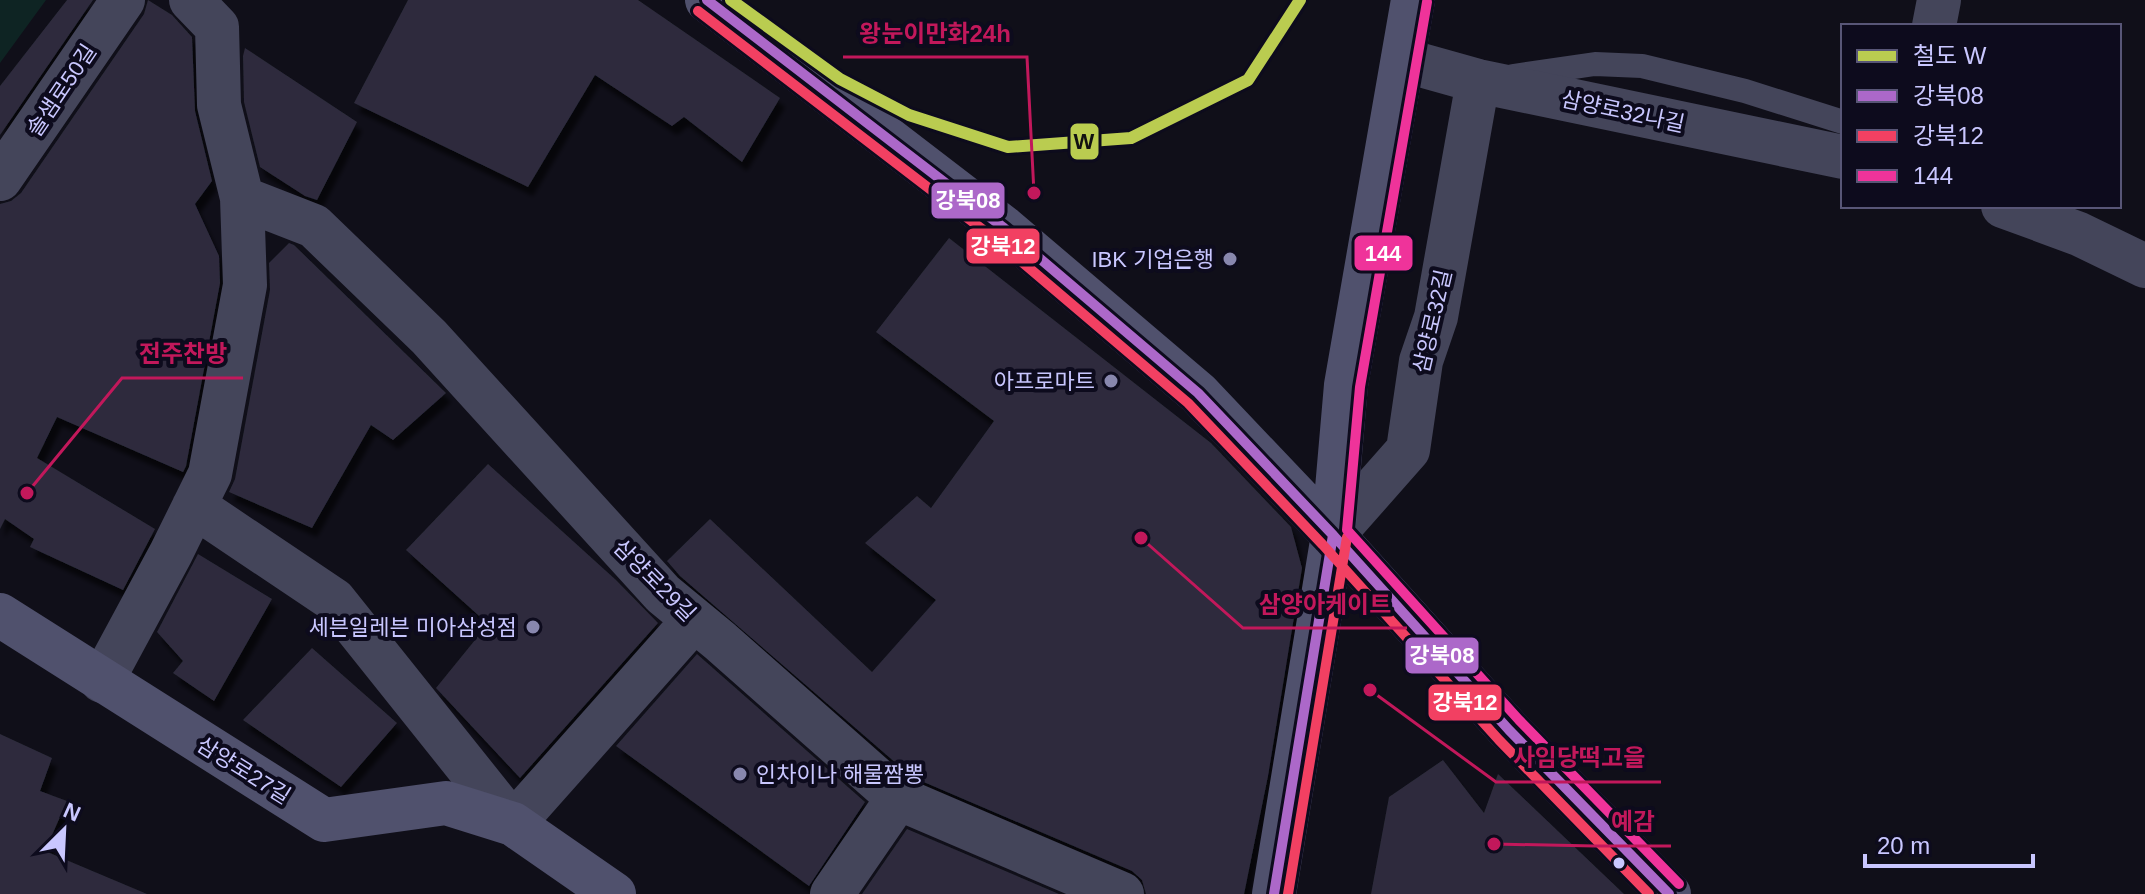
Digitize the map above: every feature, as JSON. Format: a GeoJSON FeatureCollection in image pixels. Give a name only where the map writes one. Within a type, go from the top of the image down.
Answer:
{"type":"FeatureCollection","features":[{"type":"Feature","properties":{"kind":"main road"},"geometry":{"type":"LineString","coordinates":[[1274,894],[1333,535],[1346,385],[1413,0]]}},
{"type":"Feature","properties":{"kind":"main road"},"geometry":{"type":"LineString","coordinates":[[725,6],[1004,228],[1198,393],[1333,535],[1509,730],[1669,894]]}},
{"type":"Feature","properties":{"kind":"main road","name":"삼양로27길"},"geometry":{"type":"LineString","coordinates":[[0,615],[324,820],[446,803],[513,824],[614,894]]}},
{"type":"Feature","properties":{"kind":"street","name":"솔샘로50길"},"geometry":{"type":"LineString","coordinates":[[0,179],[123,0]]}},
{"type":"Feature","properties":{"kind":"street"},"geometry":{"type":"LineString","coordinates":[[102,681],[210,474],[245,285],[242,198],[219,105],[217,27],[191,0]]}},
{"type":"Feature","properties":{"kind":"street"},"geometry":{"type":"LineString","coordinates":[[1934,24],[1939,0]]}},
{"type":"Feature","properties":{"kind":"street","name":"삼양로32나길"},"geometry":{"type":"LineString","coordinates":[[1403,60],[1478,81],[1841,157]]}},
{"type":"Feature","properties":{"kind":"street","name":"삼양로32길"},"geometry":{"type":"LineString","coordinates":[[1333,535],[1408,450],[1421,361],[1436,317],[1478,81]]}},
{"type":"Feature","properties":{"kind":"street","name":"삼양로29길"},"geometry":{"type":"LineString","coordinates":[[242,198],[314,226],[429,337],[663,594],[898,798],[1122,894]]}},
{"type":"Feature","properties":{"kind":"street"},"geometry":{"type":"LineString","coordinates":[[2008,208],[2079,234],[2145,266]]}},
{"type":"Feature","properties":{"kind":"street","name":"삼양로27길"},"geometry":{"type":"LineString","coordinates":[[194,506],[334,600],[513,824]]}},
{"type":"Feature","properties":{"kind":"street"},"geometry":{"type":"LineString","coordinates":[[513,824],[694,620]]}},
{"type":"Feature","properties":{"kind":"street"},"geometry":{"type":"LineString","coordinates":[[832,894],[898,798]]}},
{"type":"Feature","properties":{"kind":"lane"},"geometry":{"type":"LineString","coordinates":[[1478,81],[1595,64],[1642,66],[1720,84],[1841,121]]}},
{"type":"Feature","properties":{"kind":"green space"},"geometry":{"type":"Polygon","coordinates":[[[0,0],[46,0],[0,63],[0,0]]]}},
{"type":"Feature","properties":{"kind":"building"},"geometry":{"type":"Polygon","coordinates":[[[67,0],[93,0],[0,135],[0,86],[67,0]]]}},
{"type":"Feature","properties":{"kind":"building"},"geometry":{"type":"Polygon","coordinates":[[[148,0],[172,15],[192,37],[195,111],[212,181],[195,204],[219,256],[220,283],[186,466],[183,472],[57,417],[37,458],[155,529],[123,590],[30,547],[34,539],[5,519],[0,529],[0,204],[11,201],[21,193],[144,14],[148,0]]]}},
{"type":"Feature","properties":{"kind":"building"},"geometry":{"type":"Polygon","coordinates":[[[408,0],[638,0],[780,98],[742,162],[684,117],[672,126],[595,75],[528,187],[354,103],[408,0]]]}},
{"type":"Feature","properties":{"kind":"building"},"geometry":{"type":"Polygon","coordinates":[[[245,48],[357,122],[317,200],[305,196],[260,167],[244,102],[245,48]]]}},
{"type":"Feature","properties":{"kind":"building"},"geometry":{"type":"Polygon","coordinates":[[[949,238],[1211,443],[1291,527],[1302,568],[1268,776],[1244,894],[1146,894],[1142,880],[1132,871],[912,777],[680,576],[667,561],[710,519],[872,672],[936,600],[865,543],[917,496],[931,508],[994,421],[876,332],[949,238]]]}},
{"type":"Feature","properties":{"kind":"building"},"geometry":{"type":"Polygon","coordinates":[[[289,243],[446,393],[393,440],[371,425],[312,528],[229,492],[235,479],[270,290],[269,263],[289,243]]]}},
{"type":"Feature","properties":{"kind":"building"},"geometry":{"type":"Polygon","coordinates":[[[488,464],[616,580],[658,623],[520,778],[436,688],[488,624],[406,550],[488,464]]]}},
{"type":"Feature","properties":{"kind":"building"},"geometry":{"type":"Polygon","coordinates":[[[198,554],[272,599],[214,701],[173,673],[183,661],[157,632],[198,554]]]}},
{"type":"Feature","properties":{"kind":"building"},"geometry":{"type":"Polygon","coordinates":[[[312,648],[397,723],[341,787],[243,720],[312,648]]]}},
{"type":"Feature","properties":{"kind":"building","name":"인차이나 해물짬뽕"},"geometry":{"type":"Polygon","coordinates":[[[697,654],[865,802],[809,886],[616,746],[697,654]]]}},
{"type":"Feature","properties":{"kind":"building"},"geometry":{"type":"Polygon","coordinates":[[[0,734],[52,758],[40,791],[67,801],[45,851],[147,894],[0,894],[0,734]]]}},
{"type":"Feature","properties":{"kind":"building"},"geometry":{"type":"Polygon","coordinates":[[[1443,760],[1484,813],[1498,774],[1624,894],[1371,894],[1389,797],[1443,760]]]}},
{"type":"Feature","properties":{"kind":"building"},"geometry":{"type":"Polygon","coordinates":[[[907,829],[1059,894],[862,894],[907,829]]]}},
{"type":"Feature","properties":{"kind":"rail line","name":"W"},"geometry":{"type":"LineString","coordinates":[[731,0],[840,79],[909,115],[1008,147],[1131,138],[1248,80],[1300,0]]}},
{"type":"Feature","properties":{"kind":"transit line","name":"강북08"},"geometry":{"type":"LineString","coordinates":[[707,0],[1004,228],[1198,393],[1333,535],[1509,730],[1669,894]]}},
{"type":"Feature","properties":{"kind":"transit line","name":"144"},"geometry":{"type":"LineString","coordinates":[[1427,2],[1360,387],[1347,530],[1519,720],[1679,884]]}},
{"type":"Feature","properties":{"kind":"transit line","name":"강북12"},"geometry":{"type":"LineString","coordinates":[[698,11],[995,239],[1188,403],[1323,545],[1499,740],[1649,894]]}},
{"type":"Feature","properties":{"kind":"transit line","name":"강북08"},"geometry":{"type":"LineString","coordinates":[[1274,894],[1333,535]]}},
{"type":"Feature","properties":{"kind":"transit line","name":"강북12"},"geometry":{"type":"LineString","coordinates":[[1288,894],[1347,537]]}},
{"type":"Feature","properties":{"kind":"place","name":"왕눈이만화24h"},"geometry":{"type":"Point","coordinates":[1034,193]}},
{"type":"Feature","properties":{"kind":"place","name":"IBK 기업은행"},"geometry":{"type":"Point","coordinates":[1230,259]}},
{"type":"Feature","properties":{"kind":"place","name":"아프로마트"},"geometry":{"type":"Point","coordinates":[1111,381]}},
{"type":"Feature","properties":{"kind":"place","name":"전주찬방"},"geometry":{"type":"Point","coordinates":[27,493]}},
{"type":"Feature","properties":{"kind":"place","name":"삼양아케이트"},"geometry":{"type":"Point","coordinates":[1141,538]}},
{"type":"Feature","properties":{"kind":"place","name":"세븐일레븐 미아삼성점"},"geometry":{"type":"Point","coordinates":[533,627]}},
{"type":"Feature","properties":{"kind":"place","name":"사임당떡고을"},"geometry":{"type":"Point","coordinates":[1370,690]}},
{"type":"Feature","properties":{"kind":"place","name":"인차이나 해물짬뽕"},"geometry":{"type":"Point","coordinates":[740,774]}},
{"type":"Feature","properties":{"kind":"place","name":"예감"},"geometry":{"type":"Point","coordinates":[1494,844]}}]}
